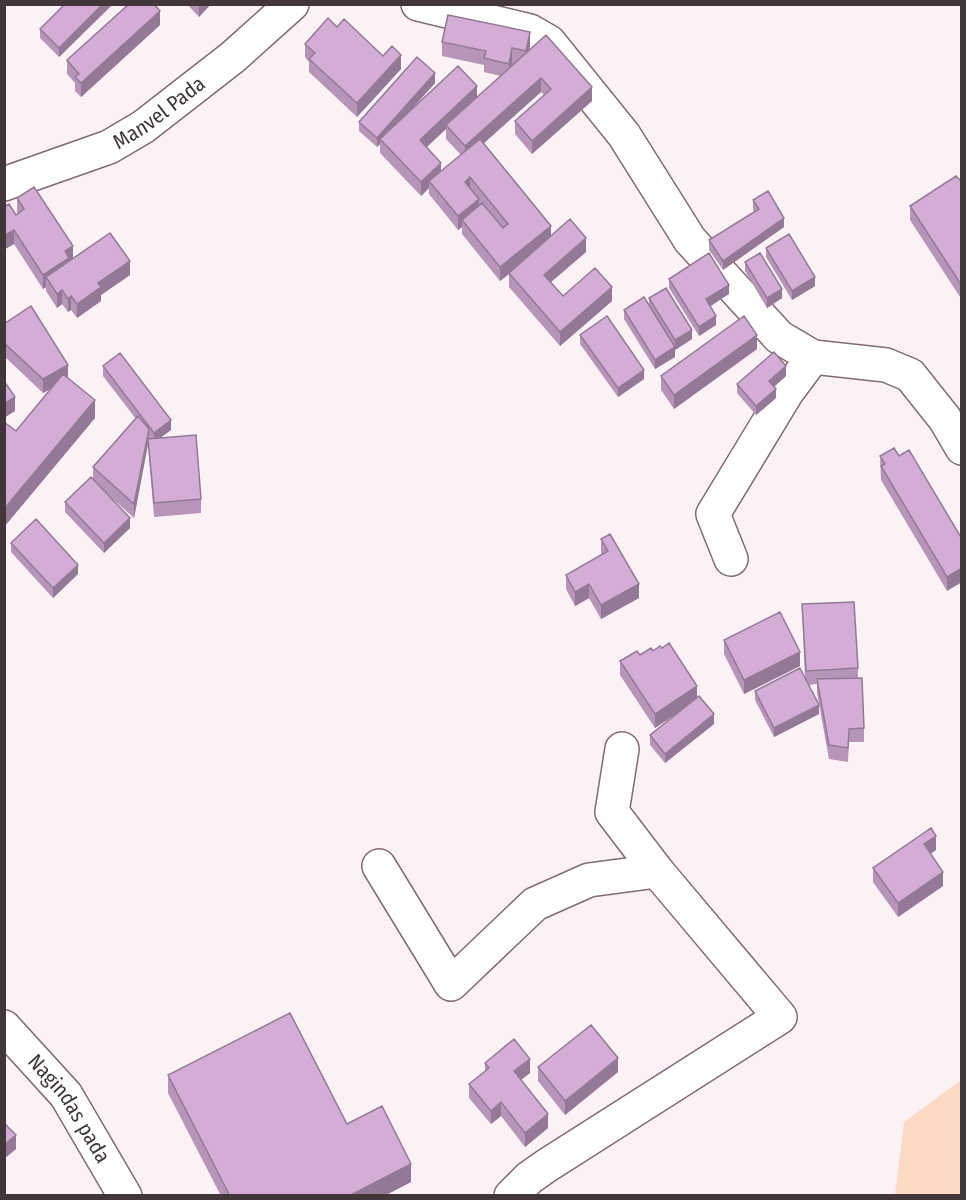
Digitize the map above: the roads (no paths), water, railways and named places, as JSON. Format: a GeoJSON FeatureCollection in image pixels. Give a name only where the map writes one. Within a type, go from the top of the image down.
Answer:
{"type":"FeatureCollection","features":[{"type":"Feature","properties":{"kind":"street","name":"Manvel Pada"},"geometry":{"type":"LineString","coordinates":[[4,184],[109,147],[144,127],[233,57],[292,4]]}},
{"type":"Feature","properties":{"kind":"street"},"geometry":{"type":"LineString","coordinates":[[418,4],[530,31],[549,42],[624,135],[690,240],[779,337],[813,357],[886,365],[910,375],[945,419],[962,448]]}},
{"type":"Feature","properties":{"kind":"street"},"geometry":{"type":"LineString","coordinates":[[731,559],[712,514],[787,392],[813,357]]}},
{"type":"Feature","properties":{"kind":"street"},"geometry":{"type":"LineString","coordinates":[[512,1196],[528,1178],[780,1017],[657,871],[612,812],[622,749]]}},
{"type":"Feature","properties":{"kind":"street"},"geometry":{"type":"LineString","coordinates":[[379,866],[451,984],[535,904],[589,880],[657,871]]}},
{"type":"Feature","properties":{"kind":"street","name":"Nagindas pada"},"geometry":{"type":"LineString","coordinates":[[4,1028],[66,1095],[126,1196]]}}]}
